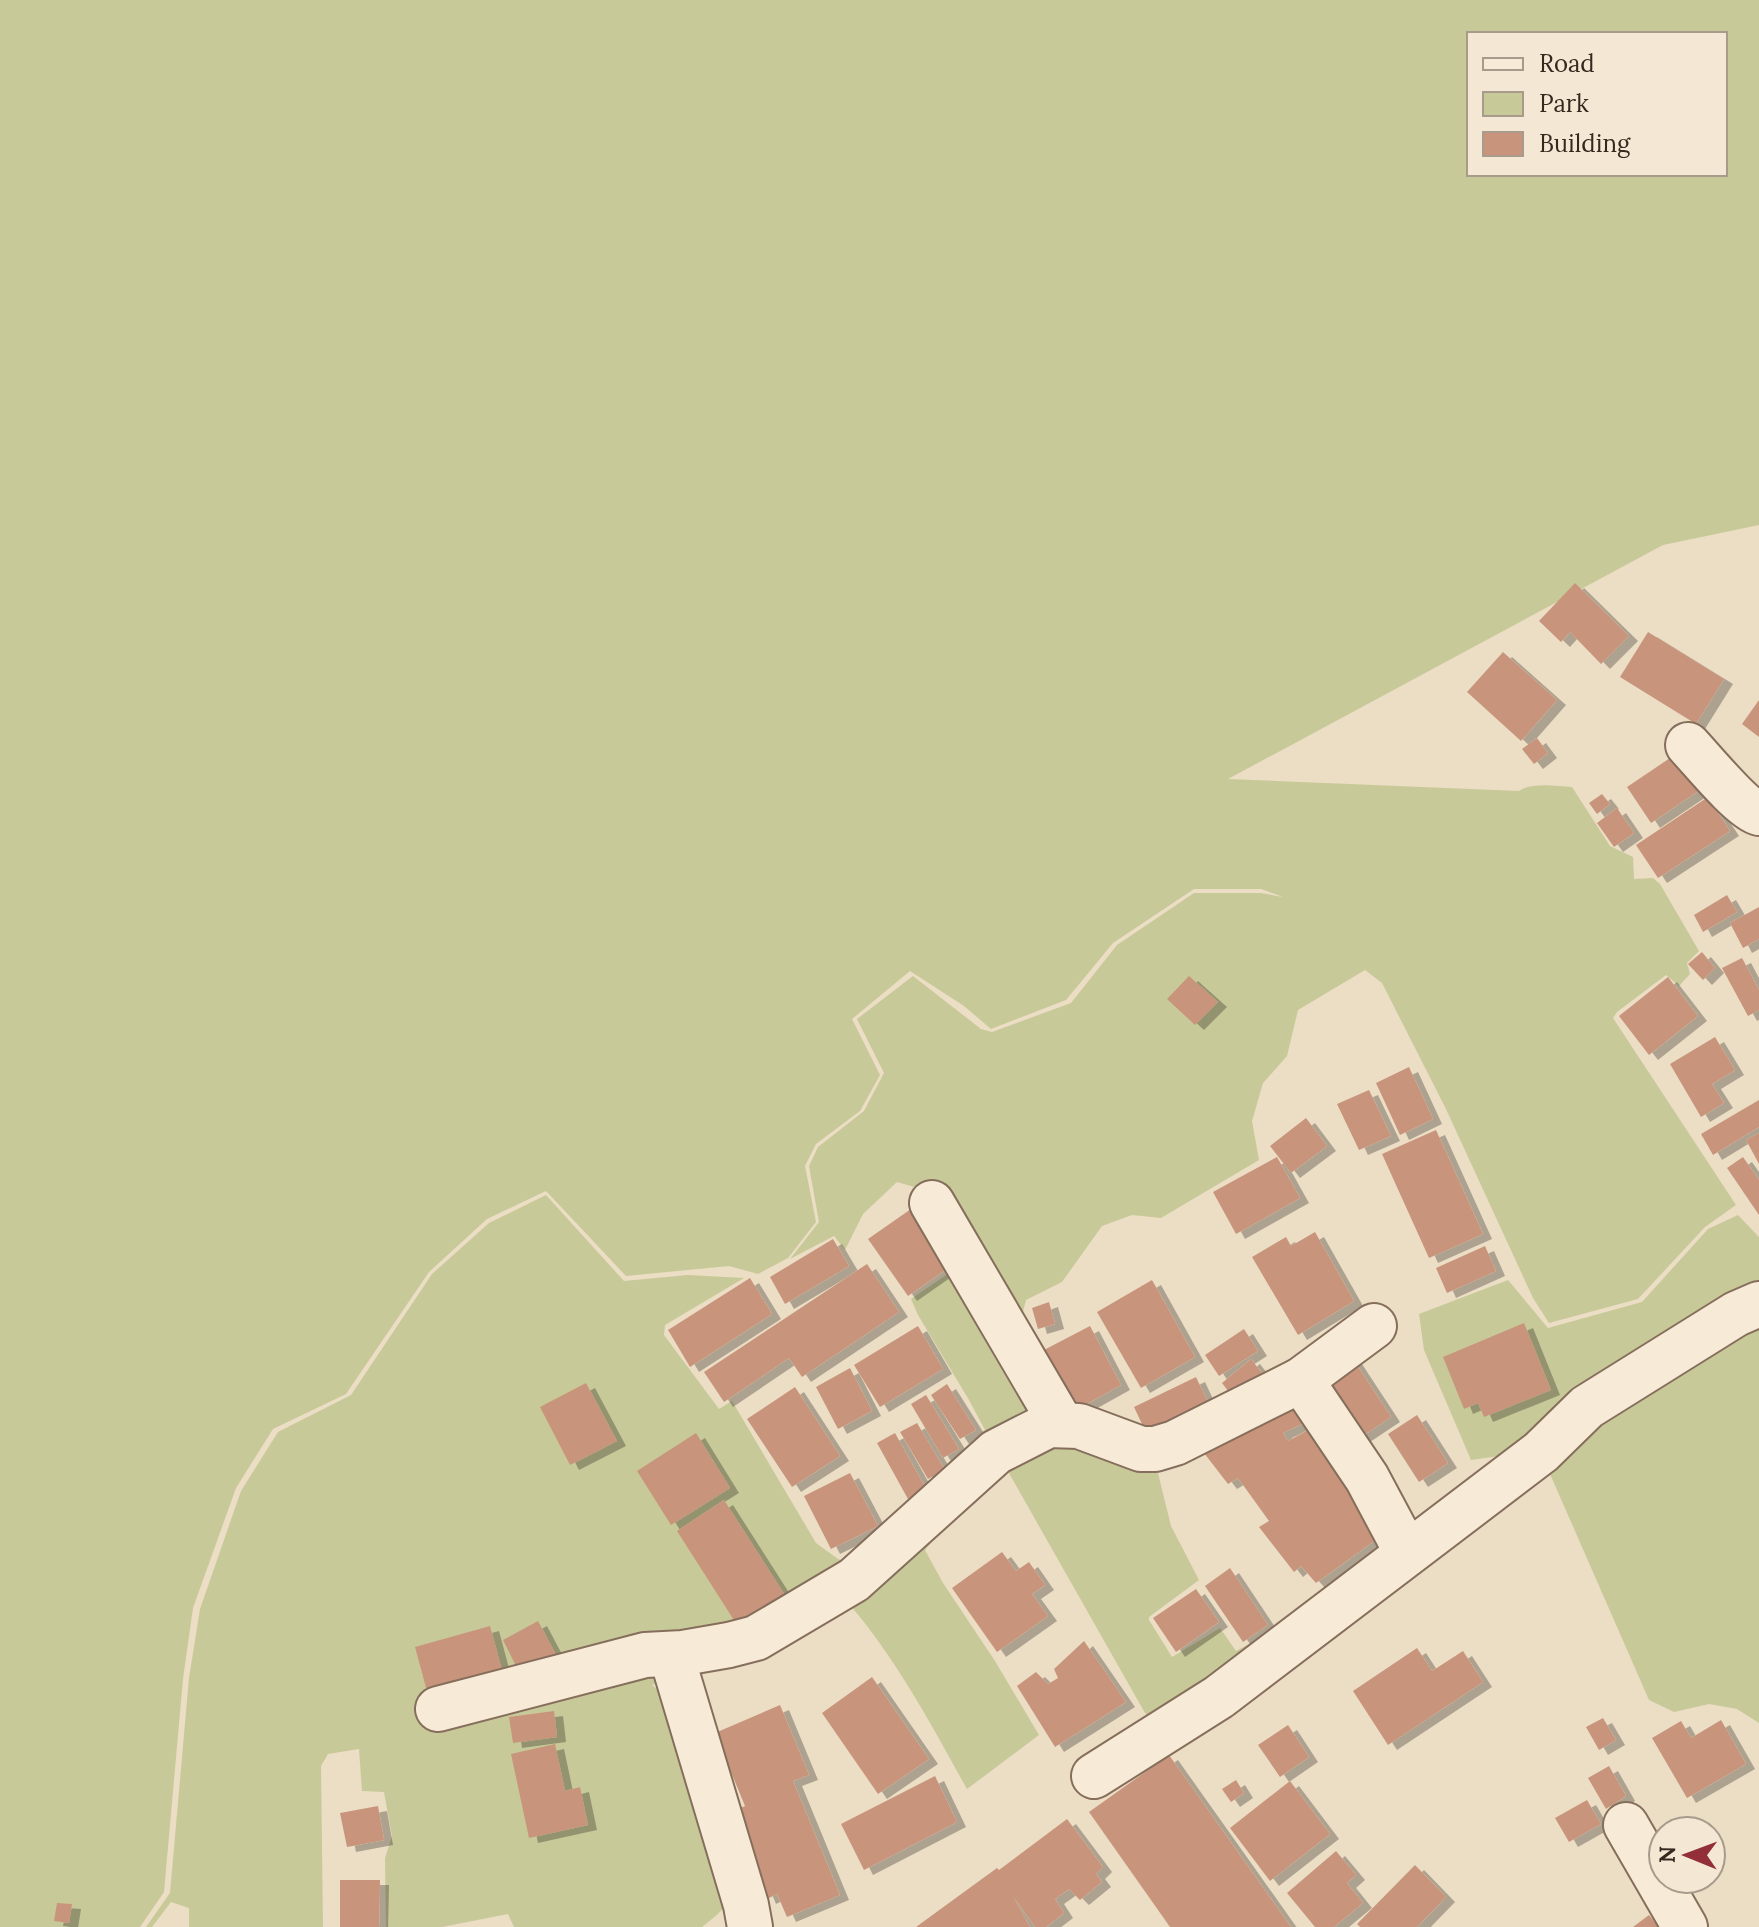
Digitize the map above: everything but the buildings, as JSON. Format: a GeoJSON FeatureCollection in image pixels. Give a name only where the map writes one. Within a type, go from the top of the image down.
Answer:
{"type":"FeatureCollection","features":[{"type":"Feature","properties":{"kind":"street"},"geometry":{"type":"LineString","coordinates":[[1688,745],[1735,795],[1753,812],[1759,813]]}},
{"type":"Feature","properties":{"kind":"street"},"geometry":{"type":"LineString","coordinates":[[932,1203],[1062,1425]]}},
{"type":"Feature","properties":{"kind":"street"},"geometry":{"type":"LineString","coordinates":[[1094,1776],[1219,1697],[1541,1452],[1587,1407],[1736,1314],[1759,1304]]}},
{"type":"Feature","properties":{"kind":"street"},"geometry":{"type":"LineString","coordinates":[[438,1709],[645,1655],[683,1653],[756,1638],[854,1580],[996,1452],[1049,1425],[1079,1426],[1141,1449],[1155,1449],[1175,1443],[1301,1380],[1374,1326]]}},
{"type":"Feature","properties":{"kind":"street"},"geometry":{"type":"LineString","coordinates":[[1301,1380],[1367,1478],[1407,1553]]}},
{"type":"Feature","properties":{"kind":"street"},"geometry":{"type":"LineString","coordinates":[[671,1654],[750,1927]]}},
{"type":"Feature","properties":{"kind":"street"},"geometry":{"type":"LineString","coordinates":[[1626,1825],[1685,1927]]}},
{"type":"Feature","properties":{"kind":"green space"},"geometry":{"type":"Polygon","coordinates":[[[0,0],[1759,0],[1759,525],[1663,545],[1228,779],[1519,791],[1537,786],[1572,787],[1610,846],[1633,857],[1634,879],[1653,878],[1660,884],[1699,951],[1687,963],[1690,974],[1679,986],[1666,975],[1613,1018],[1736,1205],[1705,1227],[1638,1299],[1549,1323],[1533,1298],[1445,1107],[1382,983],[1365,970],[1298,1010],[1287,1056],[1263,1083],[1252,1121],[1259,1160],[1161,1218],[1132,1215],[1102,1226],[1062,1282],[1026,1300],[1022,1315],[1056,1389],[1128,1454],[1158,1473],[1171,1526],[1199,1580],[1149,1617],[1172,1657],[1220,1628],[1236,1651],[1267,1634],[1159,1723],[1145,1713],[918,1315],[911,1299],[962,1264],[925,1190],[897,1182],[863,1214],[845,1250],[834,1236],[790,1259],[819,1222],[809,1166],[818,1147],[864,1111],[884,1073],[857,1019],[913,976],[981,1029],[992,1032],[1071,1003],[1117,945],[1194,893],[1261,893],[1283,897],[1261,889],[1194,889],[1113,943],[1066,1000],[991,1029],[964,1006],[910,971],[852,1019],[880,1075],[860,1111],[816,1144],[805,1166],[816,1222],[788,1258],[758,1274],[729,1266],[626,1276],[546,1191],[487,1219],[429,1272],[346,1394],[273,1429],[236,1488],[193,1608],[183,1679],[164,1892],[140,1927],[0,1927],[0,0]]]}},
{"type":"Feature","properties":{"kind":"green space"},"geometry":{"type":"Polygon","coordinates":[[[546,1195],[624,1281],[688,1275],[744,1278],[665,1325],[664,1335],[719,1409],[732,1401],[816,1543],[838,1559],[859,1566],[960,1508],[925,1550],[1039,1735],[967,1789],[898,1671],[850,1605],[714,1666],[652,1685],[675,1703],[733,1897],[702,1927],[514,1927],[508,1914],[442,1927],[386,1927],[385,1858],[392,1836],[384,1792],[362,1791],[359,1749],[328,1754],[321,1766],[323,1927],[189,1927],[189,1908],[171,1902],[152,1927],[146,1927],[170,1893],[189,1678],[200,1609],[241,1491],[278,1432],[351,1395],[432,1274],[489,1223],[546,1195]]]}},
{"type":"Feature","properties":{"kind":"green space"},"geometry":{"type":"Polygon","coordinates":[[[1738,1215],[1759,1237],[1759,1723],[1737,1709],[1709,1704],[1674,1712],[1649,1700],[1550,1474],[1520,1453],[1471,1460],[1424,1350],[1419,1314],[1508,1280],[1548,1328],[1642,1302],[1708,1229],[1738,1215]]]}}]}
